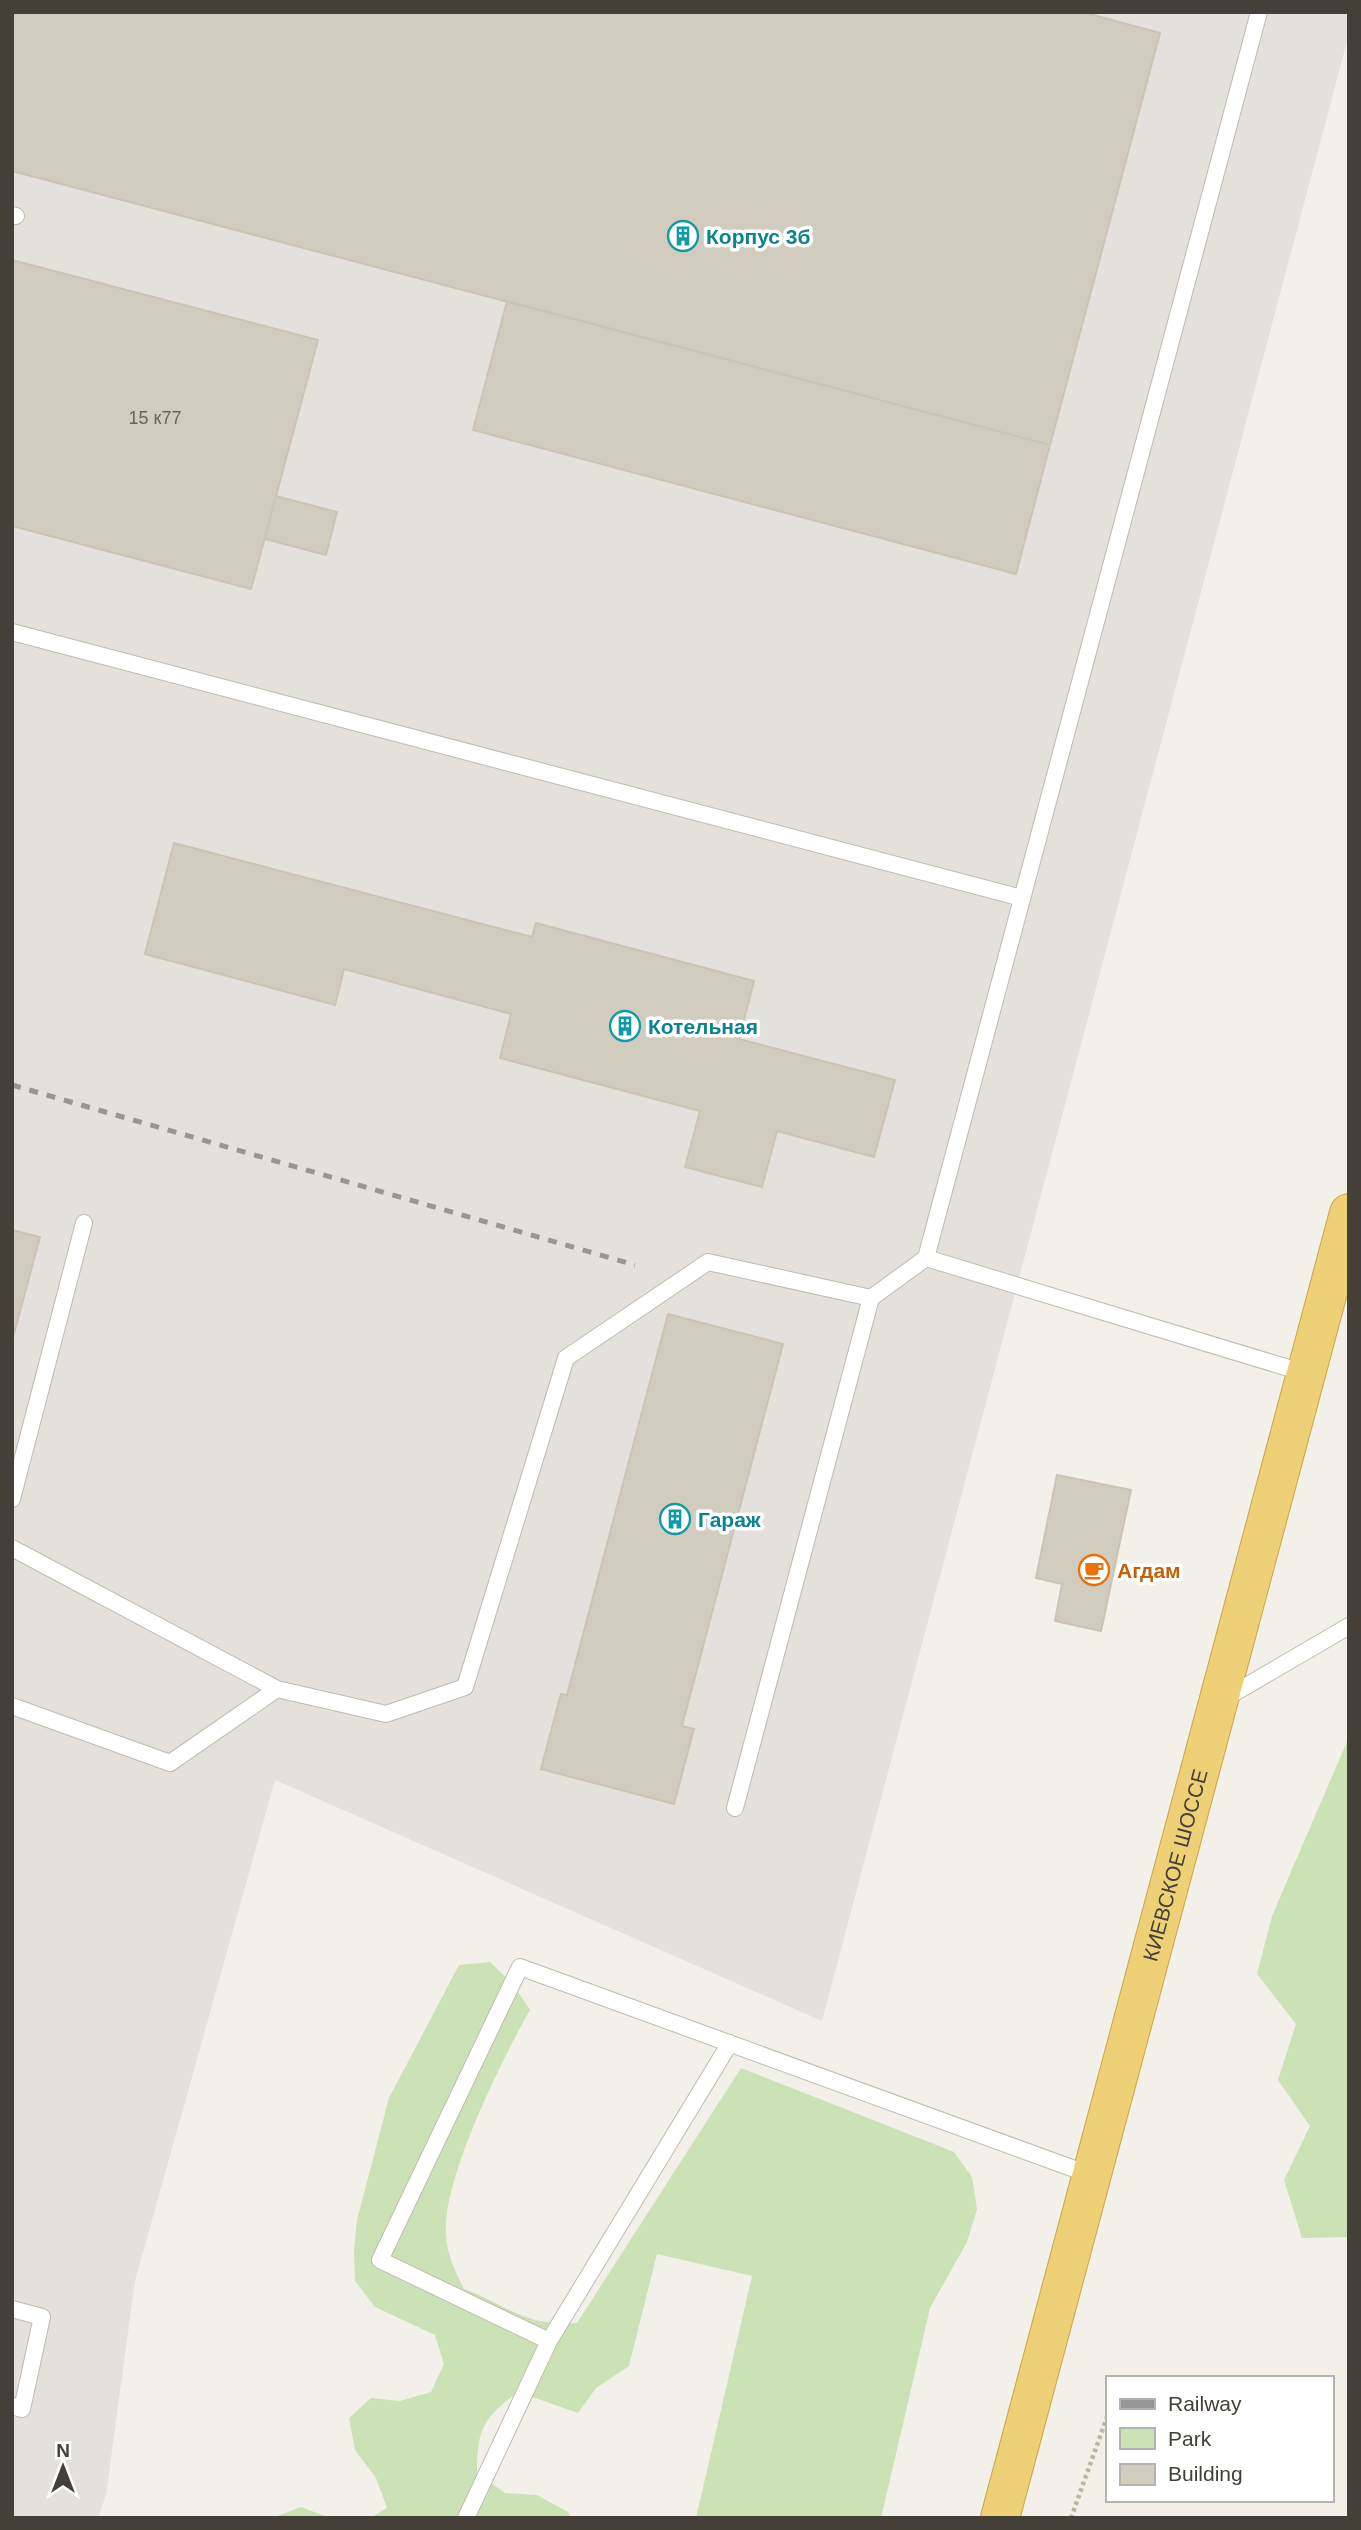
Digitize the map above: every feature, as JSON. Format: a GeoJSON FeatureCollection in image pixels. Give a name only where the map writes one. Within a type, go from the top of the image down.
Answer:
{"type":"FeatureCollection","features":[{"type":"Feature","properties":{"kind":"highway","name":"КИЕВСКОЕ ШОССЕ"},"geometry":{"type":"LineString","coordinates":[[1000,2518],[1094,2176],[1349,1213]]}},
{"type":"Feature","properties":{"kind":"lane"},"geometry":{"type":"LineString","coordinates":[[735,1808],[871,1298],[926,1258],[1256,13]]}},
{"type":"Feature","properties":{"kind":"lane"},"geometry":{"type":"LineString","coordinates":[[12,632],[1022,898]]}},
{"type":"Feature","properties":{"kind":"lane"},"geometry":{"type":"LineString","coordinates":[[12,1499],[84,1223]]}},
{"type":"Feature","properties":{"kind":"lane"},"geometry":{"type":"LineString","coordinates":[[926,1258],[1305,1373]]}},
{"type":"Feature","properties":{"kind":"lane"},"geometry":{"type":"LineString","coordinates":[[12,1548],[277,1689],[386,1714],[465,1687],[566,1358],[708,1262],[871,1298]]}},
{"type":"Feature","properties":{"kind":"lane"},"geometry":{"type":"LineString","coordinates":[[1219,1702],[1349,1626]]}},
{"type":"Feature","properties":{"kind":"lane"},"geometry":{"type":"LineString","coordinates":[[12,1706],[170,1763],[277,1689]]}},
{"type":"Feature","properties":{"kind":"lane"},"geometry":{"type":"LineString","coordinates":[[549,2341],[380,2260],[520,1967],[1094,2176]]}},
{"type":"Feature","properties":{"kind":"lane"},"geometry":{"type":"LineString","coordinates":[[467,2518],[549,2341],[730,2043]]}},
{"type":"Feature","properties":{"kind":"lane"},"geometry":{"type":"LineString","coordinates":[[12,2309],[42,2317],[22,2409],[12,2406]]}},
{"type":"Feature","properties":{"kind":"path"},"geometry":{"type":"LineString","coordinates":[[1071,2518],[1106,2420]]}},
{"type":"Feature","properties":{"kind":"shaded area"},"geometry":{"type":"Polygon","coordinates":[[[12,12],[1349,12],[1349,34],[822,2021],[275,1780],[135,2281],[106,2495],[98,2518],[12,2518],[12,12]]]}},
{"type":"Feature","properties":{"kind":"green space"},"geometry":{"type":"Polygon","coordinates":[[[1349,1737],[1349,2237],[1302,2238],[1284,2180],[1310,2126],[1278,2080],[1296,2024],[1257,1974],[1272,1916],[1349,1737]]]}},
{"type":"Feature","properties":{"kind":"green space"},"geometry":{"type":"Polygon","coordinates":[[[490,1962],[513,1984],[530,2010],[504,2058],[463,2152],[447,2211],[446,2234],[450,2256],[464,2289],[518,2314],[543,2321],[577,2323],[741,2068],[954,2152],[972,2177],[977,2209],[967,2242],[930,2308],[881,2518],[696,2518],[752,2276],[657,2254],[629,2366],[596,2388],[578,2413],[518,2392],[490,2417],[481,2435],[477,2473],[505,2493],[537,2495],[568,2512],[571,2518],[370,2518],[387,2508],[376,2478],[355,2450],[349,2418],[371,2398],[400,2401],[431,2392],[444,2364],[435,2335],[375,2307],[355,2281],[357,2220],[389,2098],[459,1965],[490,1962]]]}},
{"type":"Feature","properties":{"kind":"green space"},"geometry":{"type":"Polygon","coordinates":[[[301,2507],[330,2518],[272,2518],[301,2507]]]}},
{"type":"Feature","properties":{"kind":"building","name":"Корпус 3б"},"geometry":{"type":"Polygon","coordinates":[[[12,12],[1082,12],[1160,33],[1050,445],[12,171],[12,12]]]}},
{"type":"Feature","properties":{"kind":"building"},"geometry":{"type":"Polygon","coordinates":[[[12,260],[318,340],[251,589],[12,526],[12,260]]]}},
{"type":"Feature","properties":{"kind":"building"},"geometry":{"type":"Polygon","coordinates":[[[507,301],[1050,445],[1016,574],[473,430],[507,301]]]}},
{"type":"Feature","properties":{"kind":"building"},"geometry":{"type":"Polygon","coordinates":[[[276,496],[337,512],[326,555],[265,539],[276,496]]]}},
{"type":"Feature","properties":{"kind":"building","name":"Котельная"},"geometry":{"type":"Polygon","coordinates":[[[174,843],[532,937],[536,923],[754,981],[739,1039],[895,1080],[874,1157],[777,1131],[762,1187],[685,1167],[700,1111],[500,1058],[511,1014],[344,969],[335,1005],[145,954],[174,843]]]}},
{"type":"Feature","properties":{"kind":"building"},"geometry":{"type":"Polygon","coordinates":[[[12,1230],[40,1237],[12,1341],[12,1230]]]}},
{"type":"Feature","properties":{"kind":"building","name":"Гараж"},"geometry":{"type":"Polygon","coordinates":[[[668,1314],[783,1344],[682,1726],[694,1729],[674,1804],[541,1769],[561,1694],[567,1695],[668,1314]]]}},
{"type":"Feature","properties":{"kind":"building"},"geometry":{"type":"Polygon","coordinates":[[[1057,1475],[1131,1490],[1101,1631],[1055,1621],[1062,1584],[1036,1578],[1057,1475]]]}},
{"type":"Feature","properties":{"kind":"railway"},"geometry":{"type":"LineString","coordinates":[[12,1085],[635,1265]]}},
{"type":"Feature","properties":{"kind":"place","name":"Корпус 3б"},"geometry":{"type":"Point","coordinates":[683,236]}},
{"type":"Feature","properties":{"kind":"place","name":"Котельная"},"geometry":{"type":"Point","coordinates":[625,1026]}},
{"type":"Feature","properties":{"kind":"place","name":"Гараж"},"geometry":{"type":"Point","coordinates":[675,1519]}},
{"type":"Feature","properties":{"kind":"place","name":"Агдам"},"geometry":{"type":"Point","coordinates":[1094,1570]}}]}
